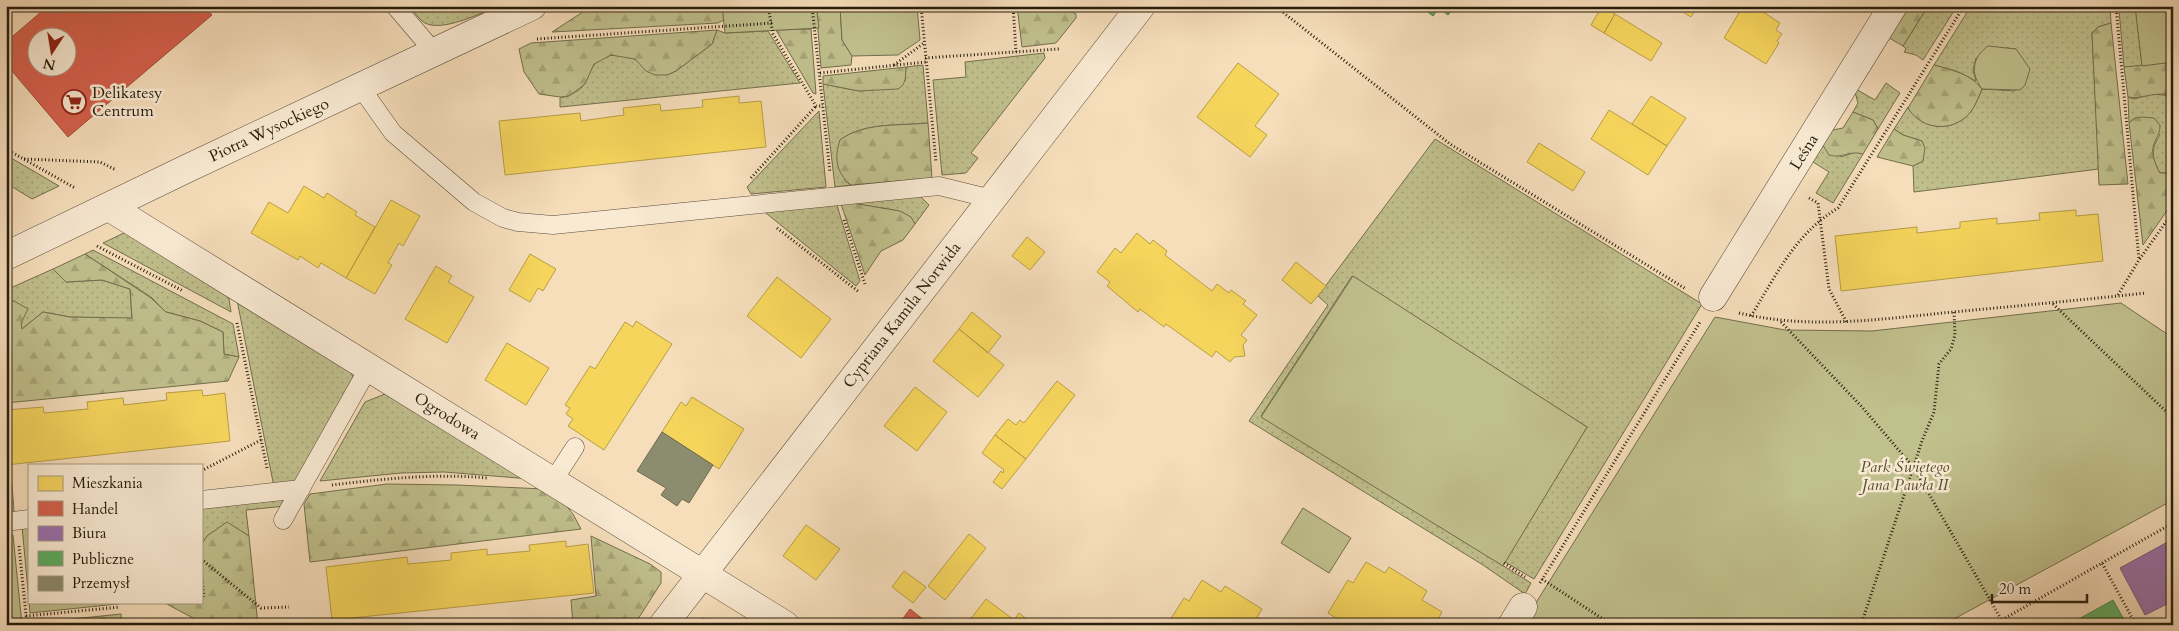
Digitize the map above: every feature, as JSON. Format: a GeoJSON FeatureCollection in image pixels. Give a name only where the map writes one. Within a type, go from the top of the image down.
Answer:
{"type":"FeatureCollection","features":[{"type":"Feature","properties":{"kind":"street","name":"Piotra Wysockiego"},"geometry":{"type":"LineString","coordinates":[[6,256],[532,6]]}},
{"type":"Feature","properties":{"kind":"street","name":"Cypriana Kamila Norwida"},"geometry":{"type":"LineString","coordinates":[[663,625],[1141,6]]}},
{"type":"Feature","properties":{"kind":"street","name":"Leśna"},"geometry":{"type":"LineString","coordinates":[[1712,301],[1894,6]]}},
{"type":"Feature","properties":{"kind":"street","name":"Ogrodowa"},"geometry":{"type":"LineString","coordinates":[[109,207],[785,625]]}},
{"type":"Feature","properties":{"kind":"lane"},"geometry":{"type":"LineString","coordinates":[[394,6],[435,53]]}},
{"type":"Feature","properties":{"kind":"lane"},"geometry":{"type":"LineString","coordinates":[[361,88],[393,133],[474,202],[503,218],[518,222],[553,225],[939,186],[992,199]]}},
{"type":"Feature","properties":{"kind":"lane"},"geometry":{"type":"LineString","coordinates":[[283,520],[369,367]]}},
{"type":"Feature","properties":{"kind":"lane"},"geometry":{"type":"LineString","coordinates":[[553,481],[575,447]]}},
{"type":"Feature","properties":{"kind":"lane"},"geometry":{"type":"LineString","coordinates":[[202,500],[301,489]]}},
{"type":"Feature","properties":{"kind":"path"},"geometry":{"type":"LineString","coordinates":[[6,13],[14,6]]}},
{"type":"Feature","properties":{"kind":"path"},"geometry":{"type":"LineString","coordinates":[[768,6],[772,23],[772,34],[816,106]]}},
{"type":"Feature","properties":{"kind":"path"},"geometry":{"type":"LineString","coordinates":[[812,6],[834,196],[865,284]]}},
{"type":"Feature","properties":{"kind":"path"},"geometry":{"type":"LineString","coordinates":[[921,6],[939,186]]}},
{"type":"Feature","properties":{"kind":"path"},"geometry":{"type":"LineString","coordinates":[[1012,6],[1016,52]]}},
{"type":"Feature","properties":{"kind":"path"},"geometry":{"type":"LineString","coordinates":[[1275,6],[1450,144],[1712,301],[1751,316],[1781,322],[1847,323],[2053,304],[2146,293]]}},
{"type":"Feature","properties":{"kind":"path"},"geometry":{"type":"LineString","coordinates":[[1751,316],[1793,247],[1819,219],[1838,208],[1964,6]]}},
{"type":"Feature","properties":{"kind":"path"},"geometry":{"type":"LineString","coordinates":[[2116,6],[2139,260]]}},
{"type":"Feature","properties":{"kind":"path"},"geometry":{"type":"LineString","coordinates":[[529,39],[772,23]]}},
{"type":"Feature","properties":{"kind":"path"},"geometry":{"type":"LineString","coordinates":[[894,65],[924,43]]}},
{"type":"Feature","properties":{"kind":"path"},"geometry":{"type":"LineString","coordinates":[[820,73],[925,60],[1059,49]]}},
{"type":"Feature","properties":{"kind":"path"},"geometry":{"type":"LineString","coordinates":[[726,208],[816,106],[824,106]]}},
{"type":"Feature","properties":{"kind":"path"},"geometry":{"type":"LineString","coordinates":[[6,149],[109,207]]}},
{"type":"Feature","properties":{"kind":"path"},"geometry":{"type":"LineString","coordinates":[[24,159],[100,162],[118,171]]}},
{"type":"Feature","properties":{"kind":"path"},"geometry":{"type":"LineString","coordinates":[[1784,184],[1818,204],[1829,289],[1847,323]]}},
{"type":"Feature","properties":{"kind":"path"},"geometry":{"type":"LineString","coordinates":[[748,205],[859,292]]}},
{"type":"Feature","properties":{"kind":"path"},"geometry":{"type":"LineString","coordinates":[[2118,296],[2139,260],[2173,212]]}},
{"type":"Feature","properties":{"kind":"path"},"geometry":{"type":"LineString","coordinates":[[92,244],[186,292]]}},
{"type":"Feature","properties":{"kind":"path"},"geometry":{"type":"LineString","coordinates":[[238,287],[232,296],[272,492]]}},
{"type":"Feature","properties":{"kind":"path"},"geometry":{"type":"LineString","coordinates":[[1504,563],[1538,585],[1712,301]]}},
{"type":"Feature","properties":{"kind":"path"},"geometry":{"type":"LineString","coordinates":[[2053,304],[2173,418]]}},
{"type":"Feature","properties":{"kind":"path"},"geometry":{"type":"LineString","coordinates":[[1861,625],[1922,441],[1934,412],[1939,364],[1951,348],[1955,335],[1954,312]]}},
{"type":"Feature","properties":{"kind":"path"},"geometry":{"type":"LineString","coordinates":[[1781,322],[1862,407],[1914,468],[2001,619]]}},
{"type":"Feature","properties":{"kind":"path"},"geometry":{"type":"LineString","coordinates":[[202,470],[261,440]]}},
{"type":"Feature","properties":{"kind":"path"},"geometry":{"type":"LineString","coordinates":[[301,489],[383,479],[436,476],[493,479]]}},
{"type":"Feature","properties":{"kind":"path"},"geometry":{"type":"LineString","coordinates":[[17,521],[27,625]]}},
{"type":"Feature","properties":{"kind":"path"},"geometry":{"type":"LineString","coordinates":[[1993,625],[2173,523]]}},
{"type":"Feature","properties":{"kind":"path"},"geometry":{"type":"LineString","coordinates":[[202,560],[261,608],[289,606]]}},
{"type":"Feature","properties":{"kind":"path"},"geometry":{"type":"LineString","coordinates":[[2102,562],[2136,625]]}},
{"type":"Feature","properties":{"kind":"path"},"geometry":{"type":"LineString","coordinates":[[1542,579],[1612,625]]}},
{"type":"Feature","properties":{"kind":"path"},"geometry":{"type":"LineString","coordinates":[[202,580],[204,597]]}},
{"type":"Feature","properties":{"kind":"path"},"geometry":{"type":"LineString","coordinates":[[26,616],[120,607]]}},
{"type":"Feature","properties":{"kind":"green space"},"geometry":{"type":"Polygon","coordinates":[[[409,6],[497,6],[451,24],[432,25],[425,23],[409,6]]]}},
{"type":"Feature","properties":{"kind":"green space"},"geometry":{"type":"Polygon","coordinates":[[[592,6],[722,6],[724,20],[718,23],[552,32],[592,6]]]}},
{"type":"Feature","properties":{"kind":"green space"},"geometry":{"type":"Polygon","coordinates":[[[722,6],[816,6],[819,28],[725,33],[722,6]]]}},
{"type":"Feature","properties":{"kind":"green space"},"geometry":{"type":"Polygon","coordinates":[[[816,6],[840,6],[842,40],[852,56],[851,65],[821,68],[816,6]]]}},
{"type":"Feature","properties":{"kind":"green space"},"geometry":{"type":"Polygon","coordinates":[[[840,6],[917,6],[920,40],[898,55],[852,56],[842,40],[840,6]]]}},
{"type":"Feature","properties":{"kind":"green space"},"geometry":{"type":"Polygon","coordinates":[[[1017,6],[1048,6],[1063,9],[1076,14],[1076,18],[1056,43],[1022,47],[1017,6]]]}},
{"type":"Feature","properties":{"kind":"green space"},"geometry":{"type":"Polygon","coordinates":[[[1904,6],[1928,6],[1903,46],[1886,36],[1904,6]]]}},
{"type":"Feature","properties":{"kind":"green space"},"geometry":{"type":"Polygon","coordinates":[[[1928,6],[1957,6],[1923,60],[1916,55],[1904,52],[1906,49],[1903,46],[1928,6]]]}},
{"type":"Feature","properties":{"kind":"green space"},"geometry":{"type":"Polygon","coordinates":[[[1971,6],[2110,6],[2111,23],[2098,27],[2092,33],[2099,169],[1914,192],[1913,166],[1923,161],[1922,141],[1903,135],[1894,129],[1908,107],[1919,120],[1927,124],[1934,126],[1951,125],[1959,122],[1969,114],[1982,89],[2015,91],[2016,49],[2006,48],[1976,58],[1973,70],[1976,81],[1956,71],[1934,65],[1971,6]]]}},
{"type":"Feature","properties":{"kind":"green space"},"geometry":{"type":"Polygon","coordinates":[[[2135,6],[2173,6],[2173,62],[2142,66],[2135,6]]]}},
{"type":"Feature","properties":{"kind":"green space"},"geometry":{"type":"Polygon","coordinates":[[[2136,8],[2142,66],[2124,67],[2119,10],[2136,8]]]}},
{"type":"Feature","properties":{"kind":"green space"},"geometry":{"type":"Polygon","coordinates":[[[2111,23],[2128,184],[2099,185],[2092,33],[2098,27],[2111,23]]]}},
{"type":"Feature","properties":{"kind":"green space"},"geometry":{"type":"Polygon","coordinates":[[[811,29],[816,94],[813,93],[776,30],[811,29]]]}},
{"type":"Feature","properties":{"kind":"green space"},"geometry":{"type":"Polygon","coordinates":[[[717,30],[725,33],[768,31],[800,83],[560,107],[560,98],[578,91],[585,83],[594,65],[601,58],[610,55],[620,55],[640,61],[667,75],[676,71],[712,44],[717,30]]]}},
{"type":"Feature","properties":{"kind":"green space"},"geometry":{"type":"Polygon","coordinates":[[[717,30],[712,44],[676,71],[667,75],[655,75],[646,71],[635,59],[611,55],[594,64],[585,84],[569,96],[560,97],[539,94],[524,72],[519,49],[531,43],[717,30]]]}},
{"type":"Feature","properties":{"kind":"green space"},"geometry":{"type":"Polygon","coordinates":[[[1988,46],[2016,49],[2030,69],[2025,85],[2020,90],[1982,89],[1974,72],[1974,66],[1979,56],[1988,46]]]}},
{"type":"Feature","properties":{"kind":"green space"},"geometry":{"type":"Polygon","coordinates":[[[1044,53],[1045,58],[971,153],[978,158],[966,173],[942,175],[933,80],[966,77],[965,62],[1044,53]]]}},
{"type":"Feature","properties":{"kind":"green space"},"geometry":{"type":"Polygon","coordinates":[[[2173,62],[2173,96],[2155,94],[2133,98],[2128,97],[2124,67],[2173,62]]]}},
{"type":"Feature","properties":{"kind":"green space"},"geometry":{"type":"Polygon","coordinates":[[[923,65],[928,123],[860,130],[840,140],[845,181],[851,185],[835,187],[823,84],[859,91],[879,89],[905,81],[906,67],[923,65]]]}},
{"type":"Feature","properties":{"kind":"green space"},"geometry":{"type":"Polygon","coordinates":[[[1934,65],[1967,76],[1982,89],[1976,104],[1969,114],[1959,122],[1951,125],[1934,126],[1927,124],[1913,115],[1908,108],[1934,65]]]}},
{"type":"Feature","properties":{"kind":"green space"},"geometry":{"type":"Polygon","coordinates":[[[906,67],[904,82],[898,89],[859,91],[823,84],[823,76],[906,67]]]}},
{"type":"Feature","properties":{"kind":"green space"},"geometry":{"type":"Polygon","coordinates":[[[1886,83],[1900,93],[1878,129],[1873,120],[1853,112],[1858,103],[1854,88],[1875,100],[1886,83]]]}},
{"type":"Feature","properties":{"kind":"green space"},"geometry":{"type":"Polygon","coordinates":[[[2152,94],[2173,96],[2173,169],[2168,173],[2160,173],[2153,154],[2155,144],[2160,135],[2135,118],[2129,123],[2128,97],[2134,99],[2152,94]]]}},
{"type":"Feature","properties":{"kind":"green space"},"geometry":{"type":"Polygon","coordinates":[[[819,111],[826,187],[751,194],[747,187],[819,111]]]}},
{"type":"Feature","properties":{"kind":"green space"},"geometry":{"type":"Polygon","coordinates":[[[1853,112],[1873,120],[1878,129],[1863,154],[1829,155],[1821,142],[1827,131],[1843,128],[1853,112]]]}},
{"type":"Feature","properties":{"kind":"green space"},"geometry":{"type":"Polygon","coordinates":[[[2135,118],[2154,118],[2160,125],[2153,147],[2153,155],[2160,173],[2167,173],[2173,169],[2173,202],[2143,245],[2129,123],[2135,118]]]}},
{"type":"Feature","properties":{"kind":"green space"},"geometry":{"type":"Polygon","coordinates":[[[928,123],[932,178],[851,185],[839,170],[837,159],[838,146],[840,140],[849,134],[871,128],[928,123]]]}},
{"type":"Feature","properties":{"kind":"green space"},"geometry":{"type":"Polygon","coordinates":[[[1894,129],[1903,135],[1922,141],[1925,148],[1923,161],[1913,166],[1877,157],[1894,129]]]}},
{"type":"Feature","properties":{"kind":"green space"},"geometry":{"type":"Polygon","coordinates":[[[1435,139],[1702,304],[1534,579],[1505,562],[1587,427],[1352,276],[1261,416],[1531,583],[1525,594],[1483,565],[1249,421],[1328,305],[1318,296],[1435,139]]]}},
{"type":"Feature","properties":{"kind":"green space"},"geometry":{"type":"Polygon","coordinates":[[[1821,142],[1841,157],[1856,152],[1863,154],[1833,203],[1816,193],[1829,172],[1810,160],[1821,142]]]}},
{"type":"Feature","properties":{"kind":"green space"},"geometry":{"type":"Polygon","coordinates":[[[6,155],[59,186],[32,199],[6,183],[6,155]]]}},
{"type":"Feature","properties":{"kind":"green space"},"geometry":{"type":"Polygon","coordinates":[[[919,195],[929,205],[915,224],[910,218],[897,211],[856,203],[919,195]]]}},
{"type":"Feature","properties":{"kind":"green space"},"geometry":{"type":"Polygon","coordinates":[[[840,201],[900,211],[911,217],[915,224],[903,240],[881,251],[865,275],[840,201]]]}},
{"type":"Feature","properties":{"kind":"green space"},"geometry":{"type":"Polygon","coordinates":[[[836,202],[860,281],[856,286],[761,209],[836,202]]]}},
{"type":"Feature","properties":{"kind":"green space"},"geometry":{"type":"Polygon","coordinates":[[[126,232],[228,293],[231,312],[103,243],[126,232]]]}},
{"type":"Feature","properties":{"kind":"green space"},"geometry":{"type":"Polygon","coordinates":[[[93,250],[233,324],[239,357],[224,354],[223,332],[200,321],[166,312],[151,297],[85,254],[93,250]]]}},
{"type":"Feature","properties":{"kind":"green space"},"geometry":{"type":"Polygon","coordinates":[[[85,254],[151,298],[166,312],[200,321],[223,332],[224,354],[239,357],[228,381],[6,403],[6,303],[14,301],[28,309],[21,323],[22,329],[43,312],[70,317],[132,318],[130,289],[102,280],[66,282],[53,269],[85,254]]]}},
{"type":"Feature","properties":{"kind":"green space"},"geometry":{"type":"Polygon","coordinates":[[[53,269],[66,282],[102,280],[130,289],[132,319],[70,317],[43,312],[22,329],[14,301],[6,303],[6,290],[53,269]]]}},
{"type":"Feature","properties":{"kind":"green space"},"geometry":{"type":"Polygon","coordinates":[[[1353,276],[1587,427],[1503,566],[1261,417],[1353,276]]]}},
{"type":"Feature","properties":{"kind":"green space"},"geometry":{"type":"Polygon","coordinates":[[[237,300],[350,371],[353,377],[294,485],[274,487],[237,300]]]}},
{"type":"Feature","properties":{"kind":"green space","name":"Park Świętego Jana Pawła II"},"geometry":{"type":"Polygon","coordinates":[[[2121,303],[2173,338],[2173,500],[1943,625],[1522,625],[1715,317],[1785,330],[1872,331],[2121,303]]]}},
{"type":"Feature","properties":{"kind":"green space"},"geometry":{"type":"Polygon","coordinates":[[[390,392],[531,479],[444,472],[401,473],[320,481],[365,402],[390,392]]]}},
{"type":"Feature","properties":{"kind":"green space"},"geometry":{"type":"Polygon","coordinates":[[[6,471],[11,471],[14,511],[6,512],[6,471]]]}},
{"type":"Feature","properties":{"kind":"green space"},"geometry":{"type":"Polygon","coordinates":[[[387,484],[544,489],[559,497],[573,514],[581,529],[310,562],[304,504],[310,494],[387,484]]]}},
{"type":"Feature","properties":{"kind":"green space"},"geometry":{"type":"Polygon","coordinates":[[[285,495],[286,506],[246,510],[249,536],[227,523],[207,536],[203,543],[202,506],[285,495]]]}},
{"type":"Feature","properties":{"kind":"green space"},"geometry":{"type":"Polygon","coordinates":[[[1303,508],[1351,538],[1329,573],[1281,543],[1303,508]]]}},
{"type":"Feature","properties":{"kind":"green space"},"geometry":{"type":"Polygon","coordinates":[[[227,522],[249,536],[258,625],[201,625],[193,618],[167,604],[202,604],[202,544],[207,536],[227,522]]]}},
{"type":"Feature","properties":{"kind":"green space"},"geometry":{"type":"Polygon","coordinates":[[[22,526],[28,526],[28,591],[22,526]]]}},
{"type":"Feature","properties":{"kind":"green space"},"geometry":{"type":"Polygon","coordinates":[[[6,532],[13,535],[22,625],[6,625],[6,532]]]}},
{"type":"Feature","properties":{"kind":"green space"},"geometry":{"type":"Polygon","coordinates":[[[591,536],[650,564],[661,572],[661,583],[638,619],[622,625],[573,625],[571,600],[596,596],[591,536]]]}},
{"type":"Feature","properties":{"kind":"green space"},"geometry":{"type":"Polygon","coordinates":[[[29,604],[118,604],[30,613],[29,604]]]}},
{"type":"Feature","properties":{"kind":"green space"},"geometry":{"type":"Polygon","coordinates":[[[121,614],[122,625],[33,623],[121,614]]]}},
{"type":"Feature","properties":{"kind":"building: Mieszkania"},"geometry":{"type":"Polygon","coordinates":[[[1602,6],[1615,14],[1604,33],[1591,25],[1602,6]]]}},
{"type":"Feature","properties":{"kind":"building: Mieszkania"},"geometry":{"type":"Polygon","coordinates":[[[1673,6],[1698,6],[1691,17],[1673,6]]]}},
{"type":"Feature","properties":{"kind":"building: Mieszkania"},"geometry":{"type":"Polygon","coordinates":[[[1743,6],[1754,6],[1780,23],[1776,30],[1782,34],[1777,41],[1779,43],[1766,64],[1724,38],[1743,6]]]}},
{"type":"Feature","properties":{"kind":"building: Mieszkania"},"geometry":{"type":"Polygon","coordinates":[[[1615,14],[1662,43],[1651,61],[1604,33],[1615,14]]]}},
{"type":"Feature","properties":{"kind":"building: Mieszkania"},"geometry":{"type":"Polygon","coordinates":[[[1238,63],[1279,94],[1255,126],[1267,135],[1250,157],[1197,117],[1238,63]]]}},
{"type":"Feature","properties":{"kind":"building: Mieszkania"},"geometry":{"type":"Polygon","coordinates":[[[739,96],[739,103],[761,101],[766,147],[505,175],[499,121],[580,113],[581,121],[624,115],[623,108],[660,104],[661,111],[703,107],[702,100],[739,96]]]}},
{"type":"Feature","properties":{"kind":"building: Mieszkania"},"geometry":{"type":"Polygon","coordinates":[[[1651,96],[1686,118],[1667,146],[1632,124],[1651,96]]]}},
{"type":"Feature","properties":{"kind":"building: Mieszkania"},"geometry":{"type":"Polygon","coordinates":[[[1609,110],[1667,146],[1648,175],[1591,139],[1609,110]]]}},
{"type":"Feature","properties":{"kind":"building: Mieszkania"},"geometry":{"type":"Polygon","coordinates":[[[1539,143],[1585,172],[1573,191],[1527,162],[1539,143]]]}},
{"type":"Feature","properties":{"kind":"building: Mieszkania"},"geometry":{"type":"Polygon","coordinates":[[[304,186],[324,198],[327,193],[357,212],[355,215],[375,227],[346,278],[321,263],[318,268],[300,256],[298,260],[251,233],[269,202],[288,213],[304,186]]]}},
{"type":"Feature","properties":{"kind":"building: Mieszkania"},"geometry":{"type":"Polygon","coordinates":[[[391,200],[420,216],[403,246],[399,243],[388,263],[392,265],[375,294],[346,278],[391,200]]]}},
{"type":"Feature","properties":{"kind":"building: Mieszkania"},"geometry":{"type":"Polygon","coordinates":[[[2076,210],[2076,216],[2098,214],[2103,261],[1841,291],[1835,236],[1917,227],[1917,233],[1960,228],[1960,222],[1997,218],[1997,224],[2040,220],[2039,213],[2076,210]]]}},
{"type":"Feature","properties":{"kind":"building: Mieszkania"},"geometry":{"type":"Polygon","coordinates":[[[1137,233],[1150,244],[1153,240],[1167,251],[1165,255],[1212,291],[1217,284],[1229,293],[1231,290],[1246,301],[1243,304],[1257,315],[1241,335],[1247,340],[1243,345],[1245,356],[1234,357],[1230,362],[1216,351],[1212,357],[1166,324],[1164,327],[1140,309],[1138,312],[1107,286],[1110,282],[1097,272],[1115,248],[1121,253],[1137,233]]]}},
{"type":"Feature","properties":{"kind":"building: Mieszkania"},"geometry":{"type":"Polygon","coordinates":[[[1027,237],[1045,252],[1030,270],[1012,256],[1027,237]]]}},
{"type":"Feature","properties":{"kind":"building: Mieszkania"},"geometry":{"type":"Polygon","coordinates":[[[530,254],[556,269],[543,291],[538,288],[530,302],[509,290],[530,254]]]}},
{"type":"Feature","properties":{"kind":"building: Mieszkania"},"geometry":{"type":"Polygon","coordinates":[[[1296,262],[1326,286],[1311,304],[1282,280],[1296,262]]]}},
{"type":"Feature","properties":{"kind":"building: Mieszkania"},"geometry":{"type":"Polygon","coordinates":[[[436,266],[452,276],[448,282],[474,297],[447,343],[405,319],[436,266]]]}},
{"type":"Feature","properties":{"kind":"building: Mieszkania"},"geometry":{"type":"Polygon","coordinates":[[[777,277],[831,319],[801,358],[747,316],[777,277]]]}},
{"type":"Feature","properties":{"kind":"building: Mieszkania"},"geometry":{"type":"Polygon","coordinates":[[[972,312],[1001,336],[988,353],[959,329],[972,312]]]}},
{"type":"Feature","properties":{"kind":"building: Mieszkania"},"geometry":{"type":"Polygon","coordinates":[[[636,321],[672,344],[604,450],[568,426],[573,419],[566,414],[570,408],[565,405],[590,366],[595,369],[625,322],[633,327],[636,321]]]}},
{"type":"Feature","properties":{"kind":"building: Mieszkania"},"geometry":{"type":"Polygon","coordinates":[[[959,329],[1004,365],[978,397],[933,361],[959,329]]]}},
{"type":"Feature","properties":{"kind":"building: Mieszkania"},"geometry":{"type":"Polygon","coordinates":[[[507,343],[549,368],[526,405],[485,380],[507,343]]]}},
{"type":"Feature","properties":{"kind":"building: Mieszkania"},"geometry":{"type":"Polygon","coordinates":[[[1057,381],[1075,395],[1026,459],[995,435],[1008,419],[1016,425],[1020,420],[1024,423],[1057,381]]]}},
{"type":"Feature","properties":{"kind":"building: Mieszkania"},"geometry":{"type":"Polygon","coordinates":[[[915,387],[947,412],[917,451],[884,426],[915,387]]]}},
{"type":"Feature","properties":{"kind":"building: Mieszkania"},"geometry":{"type":"Polygon","coordinates":[[[202,390],[203,396],[225,393],[230,441],[6,465],[6,410],[43,407],[44,413],[88,409],[87,402],[123,398],[124,405],[167,400],[166,393],[202,390]]]}},
{"type":"Feature","properties":{"kind":"building: Mieszkania"},"geometry":{"type":"Polygon","coordinates":[[[692,397],[744,429],[719,469],[662,432],[681,402],[686,406],[692,397]]]}},
{"type":"Feature","properties":{"kind":"building: Mieszkania"},"geometry":{"type":"Polygon","coordinates":[[[995,435],[1026,459],[1002,489],[993,482],[1001,471],[1003,473],[1004,470],[982,453],[995,435]]]}},
{"type":"Feature","properties":{"kind":"building: Mieszkania"},"geometry":{"type":"Polygon","coordinates":[[[806,525],[840,549],[816,580],[783,556],[806,525]]]}},
{"type":"Feature","properties":{"kind":"building: Mieszkania"},"geometry":{"type":"Polygon","coordinates":[[[969,534],[986,548],[945,600],[928,586],[969,534]]]}},
{"type":"Feature","properties":{"kind":"building: Mieszkania"},"geometry":{"type":"Polygon","coordinates":[[[566,541],[566,547],[588,544],[594,593],[332,620],[326,567],[407,557],[408,564],[451,560],[451,553],[487,549],[487,555],[530,551],[529,545],[566,541]]]}},
{"type":"Feature","properties":{"kind":"building: Mieszkania"},"geometry":{"type":"Polygon","coordinates":[[[1366,562],[1385,573],[1389,567],[1427,591],[1422,600],[1442,612],[1435,625],[1347,625],[1328,613],[1348,580],[1353,583],[1366,562]]]}},
{"type":"Feature","properties":{"kind":"building: Mieszkania"},"geometry":{"type":"Polygon","coordinates":[[[904,571],[926,587],[913,603],[892,587],[904,571]]]}},
{"type":"Feature","properties":{"kind":"building: Mieszkania"},"geometry":{"type":"Polygon","coordinates":[[[1202,580],[1221,592],[1225,586],[1262,609],[1257,617],[1270,625],[1167,625],[1184,598],[1189,601],[1202,580]]]}},
{"type":"Feature","properties":{"kind":"building: Mieszkania"},"geometry":{"type":"Polygon","coordinates":[[[986,599],[1014,620],[1019,613],[1034,625],[966,625],[986,599]]]}},
{"type":"Feature","properties":{"kind":"building: Handel","name":"Delikatesy Centrum"},"geometry":{"type":"Polygon","coordinates":[[[48,6],[204,6],[212,15],[68,137],[6,64],[6,42],[48,6]]]}},
{"type":"Feature","properties":{"kind":"building: Handel"},"geometry":{"type":"Polygon","coordinates":[[[910,609],[929,624],[898,625],[910,609]]]}},
{"type":"Feature","properties":{"kind":"building: Biura"},"geometry":{"type":"Polygon","coordinates":[[[2173,539],[2173,601],[2145,615],[2120,568],[2173,539]]]}},
{"type":"Feature","properties":{"kind":"building: Publiczne"},"geometry":{"type":"Polygon","coordinates":[[[1420,6],[1456,6],[1448,15],[1439,8],[1433,16],[1420,6]]]}},
{"type":"Feature","properties":{"kind":"building: Publiczne"},"geometry":{"type":"Polygon","coordinates":[[[2113,600],[2127,625],[2068,625],[2113,600]]]}},
{"type":"Feature","properties":{"kind":"building: Przemysł"},"geometry":{"type":"Polygon","coordinates":[[[662,432],[713,465],[689,503],[682,499],[677,506],[661,495],[666,488],[637,471],[662,432]]]}},
{"type":"Feature","properties":{"kind":"place","name":"Delikatesy Centrum"},"geometry":{"type":"Point","coordinates":[74,102]}}]}
